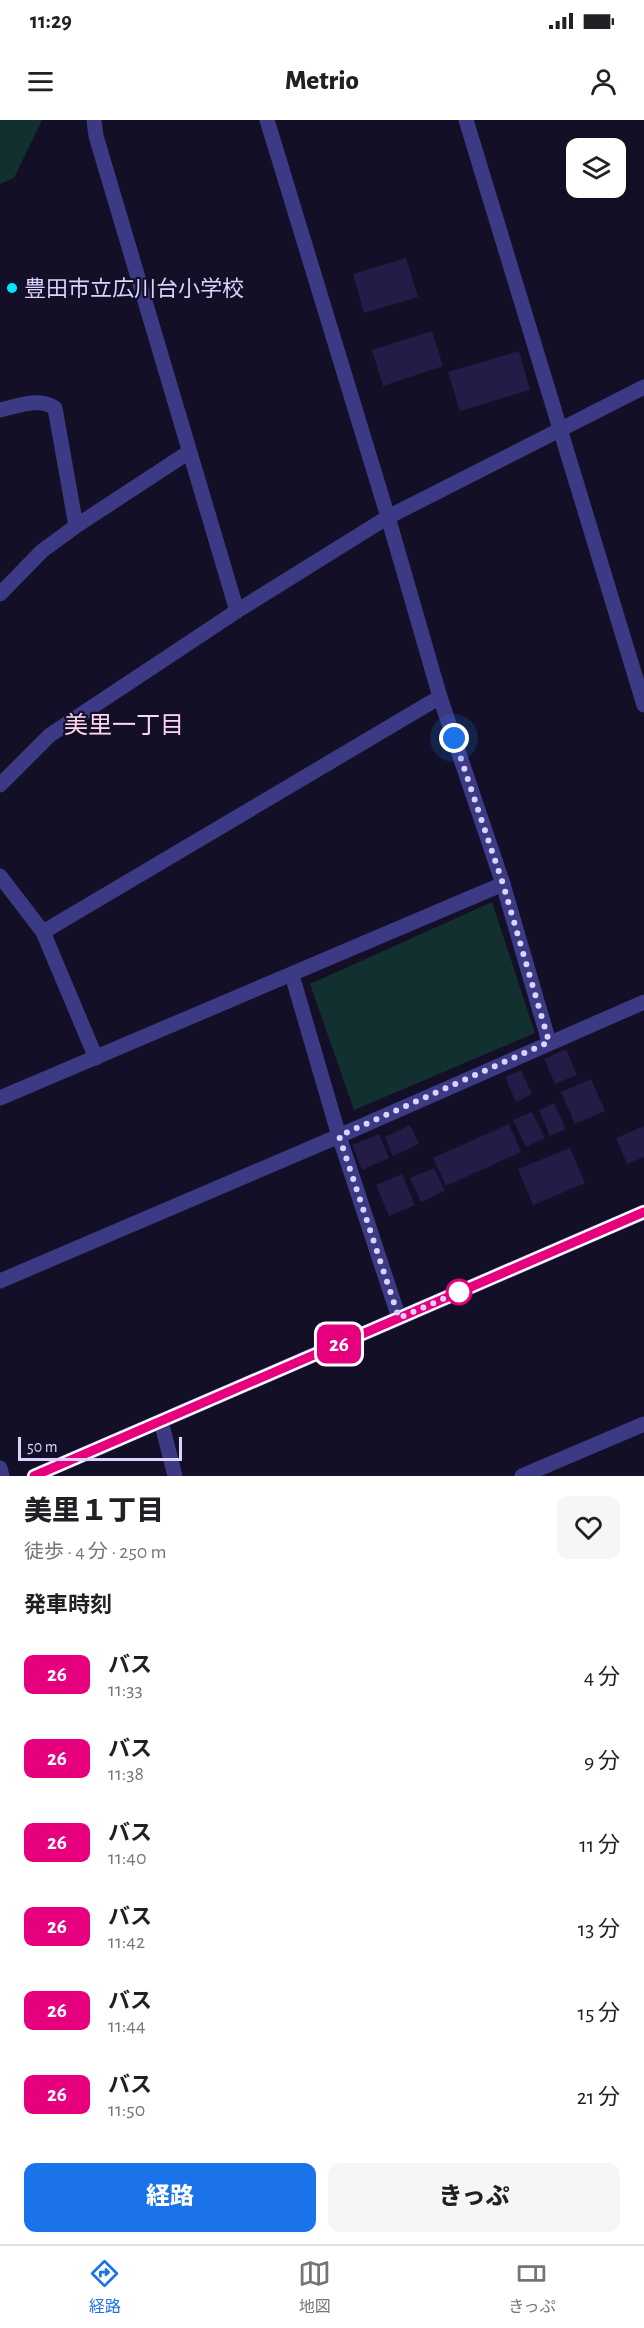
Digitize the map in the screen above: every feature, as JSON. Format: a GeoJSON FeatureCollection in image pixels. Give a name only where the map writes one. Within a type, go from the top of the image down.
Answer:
{"type":"FeatureCollection","features":[{"type":"Feature","properties":{"kind":"street"},"geometry":{"type":"LineString","coordinates":[[94,120],[96,136],[237,611]]}},
{"type":"Feature","properties":{"kind":"street"},"geometry":{"type":"LineString","coordinates":[[267,120],[388,517],[440,697],[503,884],[549,1042]]}},
{"type":"Feature","properties":{"kind":"street"},"geometry":{"type":"LineString","coordinates":[[466,120],[644,705]]}},
{"type":"Feature","properties":{"kind":"street"},"geometry":{"type":"LineString","coordinates":[[0,785],[50,735],[237,611],[388,517],[644,387]]}},
{"type":"Feature","properties":{"kind":"street"},"geometry":{"type":"LineString","coordinates":[[0,410],[36,402],[48,403],[55,408],[76,526]]}},
{"type":"Feature","properties":{"kind":"street"},"geometry":{"type":"LineString","coordinates":[[0,594],[42,550],[189,452]]}},
{"type":"Feature","properties":{"kind":"street"},"geometry":{"type":"LineString","coordinates":[[43,932],[440,697]]}},
{"type":"Feature","properties":{"kind":"street"},"geometry":{"type":"LineString","coordinates":[[0,876],[43,932],[96,1058]]}},
{"type":"Feature","properties":{"kind":"street"},"geometry":{"type":"LineString","coordinates":[[0,1098],[503,884]]}},
{"type":"Feature","properties":{"kind":"street"},"geometry":{"type":"LineString","coordinates":[[292,975],[339,1136],[399,1318]]}},
{"type":"Feature","properties":{"kind":"street"},"geometry":{"type":"LineString","coordinates":[[0,1281],[644,1002]]}},
{"type":"Feature","properties":{"kind":"street"},"geometry":{"type":"LineString","coordinates":[[34,1476],[644,1212]]}},
{"type":"Feature","properties":{"kind":"street"},"geometry":{"type":"LineString","coordinates":[[161,1421],[175,1476]]}},
{"type":"Feature","properties":{"kind":"street"},"geometry":{"type":"LineString","coordinates":[[522,1476],[644,1424]]}},
{"type":"Feature","properties":{"kind":"street"},"geometry":{"type":"LineString","coordinates":[[0,1468],[2,1476]]}},
{"type":"Feature","properties":{"kind":"green space"},"geometry":{"type":"Polygon","coordinates":[[[0,120],[42,120],[14,178],[0,184],[0,120]]]}},
{"type":"Feature","properties":{"kind":"green space"},"geometry":{"type":"Polygon","coordinates":[[[492,902],[535,1033],[354,1110],[310,984],[492,902]]]}},
{"type":"Feature","properties":{"kind":"building"},"geometry":{"type":"Polygon","coordinates":[[[406,258],[418,297],[364,313],[353,274],[406,258]]]}},
{"type":"Feature","properties":{"kind":"building"},"geometry":{"type":"Polygon","coordinates":[[[432,331],[443,366],[383,386],[372,350],[432,331]]]}},
{"type":"Feature","properties":{"kind":"building"},"geometry":{"type":"Polygon","coordinates":[[[519,351],[530,390],[460,411],[448,372],[519,351]]]}},
{"type":"Feature","properties":{"kind":"building"},"geometry":{"type":"Polygon","coordinates":[[[566,1049],[577,1075],[555,1084],[544,1059],[566,1049]]]}},
{"type":"Feature","properties":{"kind":"building"},"geometry":{"type":"Polygon","coordinates":[[[521,1070],[532,1094],[516,1102],[505,1077],[521,1070]]]}},
{"type":"Feature","properties":{"kind":"building"},"geometry":{"type":"Polygon","coordinates":[[[591,1079],[605,1111],[575,1124],[561,1092],[591,1079]]]}},
{"type":"Feature","properties":{"kind":"building"},"geometry":{"type":"Polygon","coordinates":[[[554,1103],[566,1129],[550,1136],[539,1110],[554,1103]]]}},
{"type":"Feature","properties":{"kind":"building"},"geometry":{"type":"Polygon","coordinates":[[[532,1112],[545,1138],[526,1147],[513,1120],[532,1112]]]}},
{"type":"Feature","properties":{"kind":"building"},"geometry":{"type":"Polygon","coordinates":[[[509,1124],[521,1152],[446,1186],[433,1158],[509,1124]]]}},
{"type":"Feature","properties":{"kind":"building"},"geometry":{"type":"Polygon","coordinates":[[[410,1125],[419,1144],[393,1156],[385,1137],[410,1125]]]}},
{"type":"Feature","properties":{"kind":"building"},"geometry":{"type":"Polygon","coordinates":[[[644,1126],[644,1157],[627,1164],[616,1138],[644,1126]]]}},
{"type":"Feature","properties":{"kind":"building"},"geometry":{"type":"Polygon","coordinates":[[[379,1134],[389,1158],[362,1170],[352,1145],[379,1134]]]}},
{"type":"Feature","properties":{"kind":"building"},"geometry":{"type":"Polygon","coordinates":[[[570,1148],[585,1183],[533,1205],[518,1169],[570,1148]]]}},
{"type":"Feature","properties":{"kind":"building"},"geometry":{"type":"Polygon","coordinates":[[[434,1168],[445,1191],[421,1202],[410,1178],[434,1168]]]}},
{"type":"Feature","properties":{"kind":"building"},"geometry":{"type":"Polygon","coordinates":[[[402,1174],[415,1205],[389,1216],[376,1185],[402,1174]]]}},
{"type":"Feature","properties":{"kind":"bus line","name":"26"},"geometry":{"type":"LineString","coordinates":[[34,1476],[644,1212]]}},
{"type":"Feature","properties":{"kind":"place","name":"豊田市立広川台小学校"},"geometry":{"type":"Point","coordinates":[12,288]}},
{"type":"Feature","properties":{"kind":"district","name":"美里一丁目"},"geometry":{"type":"Point","coordinates":[124,725]}},
{"type":"Feature","properties":{"kind":"route"},"geometry":{"type":"LineString","coordinates":[[454,738],[503,884],[549,1042],[339,1136],[399,1318],[459,1292]]}}]}
